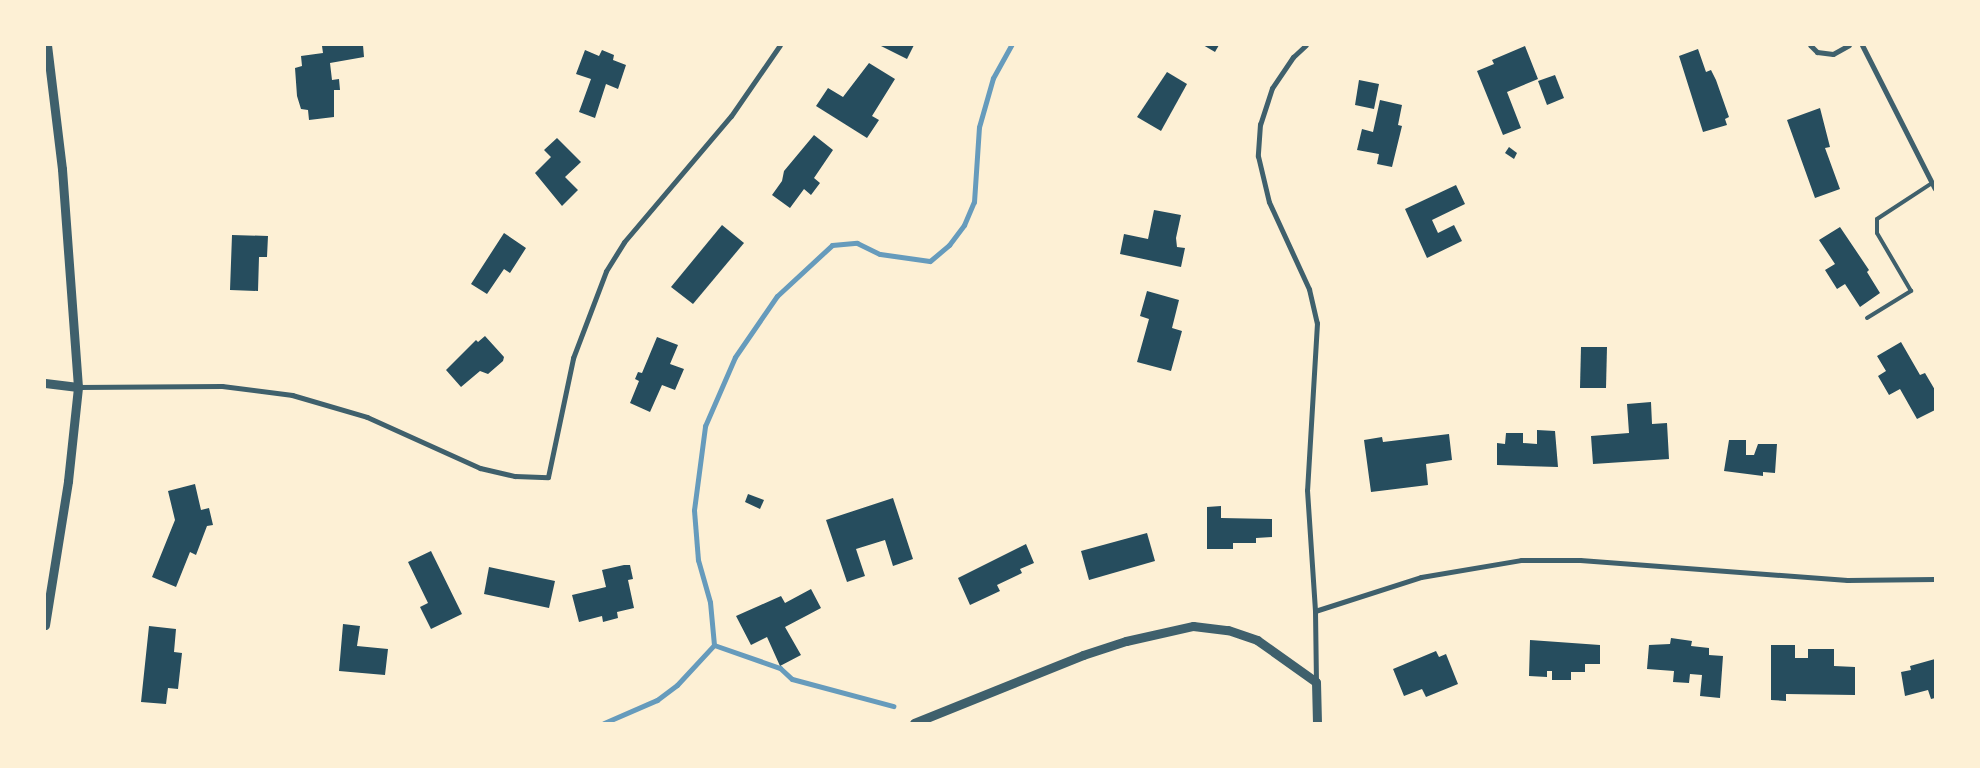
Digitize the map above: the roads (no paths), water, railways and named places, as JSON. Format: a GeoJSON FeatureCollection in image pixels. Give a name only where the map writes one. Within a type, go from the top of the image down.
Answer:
{"type":"FeatureCollection","features":[{"type":"Feature","properties":{"kind":"street"},"geometry":{"type":"LineString","coordinates":[[45,624],[68,481],[78,387],[62,169],[47,45]]}},
{"type":"Feature","properties":{"kind":"street"},"geometry":{"type":"LineString","coordinates":[[45,383],[78,387],[222,386],[292,395],[367,417],[480,468],[515,476],[548,477],[573,358],[606,272],[624,242],[731,116],[780,45]]}},
{"type":"Feature","properties":{"kind":"street"},"geometry":{"type":"LineString","coordinates":[[1306,45],[1293,57],[1272,88],[1260,124],[1258,156],[1269,202],[1309,289],[1317,323],[1307,490],[1315,611],[1317,723]]}},
{"type":"Feature","properties":{"kind":"street"},"geometry":{"type":"LineString","coordinates":[[1810,45],[1816,52],[1833,54],[1849,45]]}},
{"type":"Feature","properties":{"kind":"street"},"geometry":{"type":"LineString","coordinates":[[1862,45],[1934,186]]}},
{"type":"Feature","properties":{"kind":"street"},"geometry":{"type":"LineString","coordinates":[[1315,611],[1421,577],[1521,560],[1580,560],[1847,580],[1935,580]]}},
{"type":"Feature","properties":{"kind":"street"},"geometry":{"type":"LineString","coordinates":[[914,723],[1083,655],[1126,641],[1193,626],[1228,630],[1257,640],[1316,682]]}},
{"type":"Feature","properties":{"kind":"lane"},"geometry":{"type":"LineString","coordinates":[[1867,318],[1911,291],[1877,233],[1878,219],[1934,186]]}},
{"type":"Feature","properties":{"kind":"waterway"},"geometry":{"type":"LineString","coordinates":[[604,723],[657,700],[677,685],[714,645],[710,602],[698,560],[694,510],[705,426],[735,357],[777,296],[832,245],[857,243],[880,254],[930,261],[949,245],[964,225],[974,202],[979,127],[993,78],[1011,45]]}},
{"type":"Feature","properties":{"kind":"waterway"},"geometry":{"type":"LineString","coordinates":[[714,645],[780,668],[792,679],[893,706]]}}]}
